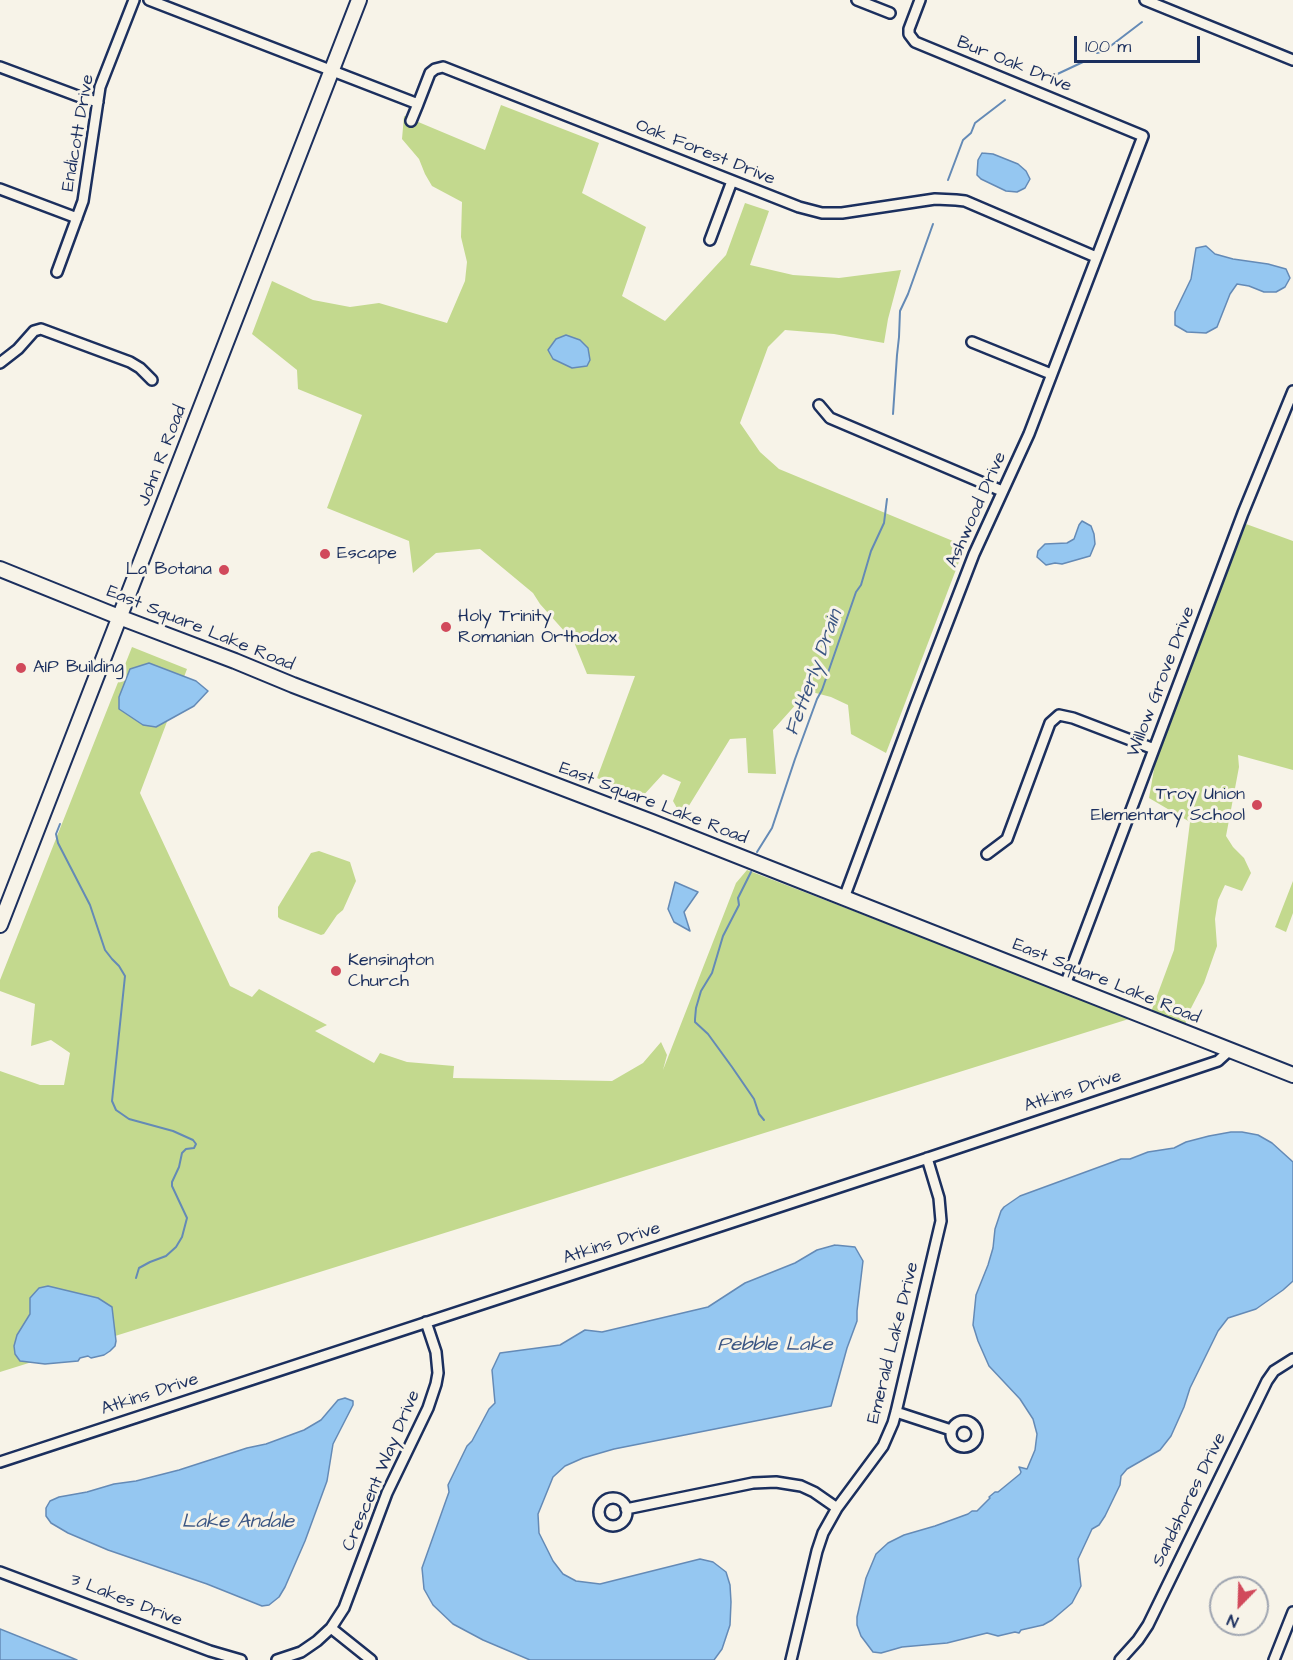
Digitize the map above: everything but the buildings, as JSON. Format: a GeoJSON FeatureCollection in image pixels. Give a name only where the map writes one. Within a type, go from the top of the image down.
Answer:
{"type":"FeatureCollection","features":[{"type":"Feature","properties":{"kind":"main road","name":"John R Road"},"geometry":{"type":"LineString","coordinates":[[0,925],[359,0]]}},
{"type":"Feature","properties":{"kind":"main road","name":"East Square Lake Road"},"geometry":{"type":"LineString","coordinates":[[0,569],[431,739],[660,825],[1293,1075]]}},
{"type":"Feature","properties":{"kind":"street","name":"Endicott Drive"},"geometry":{"type":"LineString","coordinates":[[57,272],[85,193],[103,79],[134,0]]}},
{"type":"Feature","properties":{"kind":"street"},"geometry":{"type":"LineString","coordinates":[[149,0],[418,105]]}},
{"type":"Feature","properties":{"kind":"street"},"geometry":{"type":"LineString","coordinates":[[857,0],[890,13]]}},
{"type":"Feature","properties":{"kind":"street","name":"Bur Oak Drive"},"geometry":{"type":"LineString","coordinates":[[920,0],[909,29],[909,34],[915,42],[1143,136]]}},
{"type":"Feature","properties":{"kind":"street"},"geometry":{"type":"LineString","coordinates":[[1146,0],[1293,60]]}},
{"type":"Feature","properties":{"kind":"street"},"geometry":{"type":"LineString","coordinates":[[0,67],[98,102]]}},
{"type":"Feature","properties":{"kind":"street","name":"Oak Forest Drive"},"geometry":{"type":"LineString","coordinates":[[411,122],[430,73],[435,69],[443,68],[799,207],[822,213],[842,213],[935,199],[965,201],[1096,257]]}},
{"type":"Feature","properties":{"kind":"street","name":"Ashwood Drive"},"geometry":{"type":"LineString","coordinates":[[844,898],[974,554],[1029,434],[1143,136]]}},
{"type":"Feature","properties":{"kind":"street"},"geometry":{"type":"LineString","coordinates":[[710,240],[732,182]]}},
{"type":"Feature","properties":{"kind":"street"},"geometry":{"type":"LineString","coordinates":[[0,189],[77,219]]}},
{"type":"Feature","properties":{"kind":"street"},"geometry":{"type":"LineString","coordinates":[[0,363],[18,349],[34,331],[41,328],[130,362],[152,380]]}},
{"type":"Feature","properties":{"kind":"street"},"geometry":{"type":"LineString","coordinates":[[972,342],[1052,374]]}},
{"type":"Feature","properties":{"kind":"street","name":"Willow Grove Drive"},"geometry":{"type":"LineString","coordinates":[[1065,985],[1243,513],[1293,391]]}},
{"type":"Feature","properties":{"kind":"street"},"geometry":{"type":"LineString","coordinates":[[819,405],[830,418],[1002,491]]}},
{"type":"Feature","properties":{"kind":"street"},"geometry":{"type":"LineString","coordinates":[[987,854],[1007,839],[1050,723],[1059,715],[1073,718],[1154,749]]}},
{"type":"Feature","properties":{"kind":"street","name":"Atkins Drive"},"geometry":{"type":"LineString","coordinates":[[0,1462],[1218,1061],[1230,1050]]}},
{"type":"Feature","properties":{"kind":"street","name":"Emerald Lake Drive"},"geometry":{"type":"LineString","coordinates":[[791,1660],[817,1551],[828,1522],[883,1446],[896,1412],[941,1221],[939,1198],[927,1158]]}},
{"type":"Feature","properties":{"kind":"street","name":"Crescent Way Drive"},"geometry":{"type":"LineString","coordinates":[[331,1628],[344,1608],[387,1493],[428,1408],[436,1384],[438,1373],[436,1352],[426,1322]]}},
{"type":"Feature","properties":{"kind":"street","name":"Sandshores Drive"},"geometry":{"type":"LineString","coordinates":[[1120,1660],[1148,1625],[1267,1381],[1274,1371],[1293,1359]]}},
{"type":"Feature","properties":{"kind":"street"},"geometry":{"type":"LineString","coordinates":[[896,1412],[951,1430]]}},
{"type":"Feature","properties":{"kind":"street"},"geometry":{"type":"LineString","coordinates":[[626,1509],[753,1483],[776,1482],[801,1486],[837,1508]]}},
{"type":"Feature","properties":{"kind":"street","name":"3 Lakes Drive"},"geometry":{"type":"LineString","coordinates":[[0,1572],[210,1651],[241,1660]]}},
{"type":"Feature","properties":{"kind":"street"},"geometry":{"type":"LineString","coordinates":[[1274,1660],[1293,1612]]}},
{"type":"Feature","properties":{"kind":"street"},"geometry":{"type":"LineString","coordinates":[[277,1660],[309,1647],[331,1628],[370,1660]]}},
{"type":"Feature","properties":{"kind":"green space"},"geometry":{"type":"Polygon","coordinates":[[[501,105],[599,143],[582,193],[646,227],[622,296],[665,321],[726,255],[745,203],[769,211],[750,265],[793,275],[839,278],[901,270],[884,343],[834,334],[785,330],[768,347],[740,423],[760,452],[779,469],[965,546],[886,753],[851,734],[848,705],[831,697],[808,691],[773,730],[776,774],[748,773],[746,738],[730,739],[682,817],[673,801],[681,782],[663,774],[641,798],[597,778],[635,676],[587,674],[574,642],[533,593],[480,549],[436,553],[413,573],[409,541],[327,508],[362,415],[298,389],[297,370],[252,334],[272,281],[313,300],[350,307],[379,303],[447,323],[465,281],[467,262],[461,237],[462,202],[432,186],[419,159],[402,139],[404,116],[485,150],[501,105]]]}},
{"type":"Feature","properties":{"kind":"green space"},"geometry":{"type":"Polygon","coordinates":[[[1246,524],[1293,541],[1293,770],[1238,755],[1239,767],[1226,836],[1244,858],[1251,873],[1242,891],[1225,885],[1218,900],[1215,919],[1217,946],[1185,1026],[1151,1012],[1174,950],[1190,822],[1149,798],[1156,758],[1246,524]]]}},
{"type":"Feature","properties":{"kind":"green space"},"geometry":{"type":"Polygon","coordinates":[[[132,647],[187,669],[140,793],[230,986],[252,997],[259,989],[327,1025],[315,1031],[374,1063],[380,1053],[407,1062],[454,1066],[453,1078],[612,1081],[643,1063],[661,1042],[667,1055],[663,1070],[736,883],[747,870],[1132,1018],[0,1372],[0,1071],[40,1085],[64,1085],[70,1053],[51,1040],[31,1046],[35,1004],[0,991],[0,980],[132,647]]]}},
{"type":"Feature","properties":{"kind":"green space"},"geometry":{"type":"Polygon","coordinates":[[[319,851],[350,862],[356,881],[343,910],[321,935],[278,917],[278,907],[311,853],[319,851]]]}},
{"type":"Feature","properties":{"kind":"green space"},"geometry":{"type":"Polygon","coordinates":[[[1293,881],[1293,913],[1286,932],[1275,927],[1293,881]]]}},
{"type":"Feature","properties":{"kind":"water"},"geometry":{"type":"Polygon","coordinates":[[[982,153],[993,154],[1018,164],[1026,171],[1030,179],[1025,188],[1017,192],[1006,191],[981,179],[977,175],[978,160],[982,153]]]}},
{"type":"Feature","properties":{"kind":"water"},"geometry":{"type":"Polygon","coordinates":[[[1206,246],[1215,254],[1286,269],[1290,278],[1285,287],[1276,292],[1264,292],[1237,284],[1230,294],[1217,327],[1206,333],[1187,332],[1175,325],[1175,312],[1191,279],[1196,248],[1206,246]]]}},
{"type":"Feature","properties":{"kind":"water"},"geometry":{"type":"Polygon","coordinates":[[[566,335],[580,340],[588,348],[590,360],[587,366],[572,368],[553,359],[548,350],[556,339],[566,335]]]}},
{"type":"Feature","properties":{"kind":"water"},"geometry":{"type":"Polygon","coordinates":[[[1082,521],[1091,526],[1094,534],[1095,544],[1090,556],[1062,564],[1046,565],[1037,557],[1038,551],[1045,544],[1067,543],[1074,539],[1082,521]]]}},
{"type":"Feature","properties":{"kind":"water"},"geometry":{"type":"Polygon","coordinates":[[[149,663],[196,681],[208,691],[194,706],[156,727],[143,725],[119,709],[119,697],[130,669],[149,663]]]}},
{"type":"Feature","properties":{"kind":"water"},"geometry":{"type":"Polygon","coordinates":[[[675,882],[698,892],[684,912],[690,931],[674,922],[668,909],[675,882]]]}},
{"type":"Feature","properties":{"kind":"water"},"geometry":{"type":"Polygon","coordinates":[[[1242,1132],[1258,1135],[1272,1143],[1293,1162],[1293,1281],[1256,1309],[1228,1318],[1218,1331],[1190,1388],[1171,1436],[1160,1450],[1127,1469],[1121,1476],[1120,1485],[1105,1516],[1099,1525],[1092,1529],[1078,1559],[1081,1586],[1072,1603],[1052,1620],[1043,1625],[1021,1630],[1019,1633],[998,1636],[987,1633],[947,1643],[902,1647],[881,1653],[873,1652],[861,1636],[857,1617],[866,1578],[876,1554],[888,1543],[904,1535],[977,1511],[989,1497],[1020,1474],[1019,1467],[1027,1469],[1035,1450],[1037,1434],[1033,1419],[1020,1399],[989,1366],[973,1325],[976,1295],[988,1265],[1001,1211],[1020,1196],[1121,1159],[1130,1159],[1148,1152],[1174,1148],[1209,1136],[1242,1132]]]}},
{"type":"Feature","properties":{"kind":"water","name":"Pebble Lake"},"geometry":{"type":"Polygon","coordinates":[[[835,1245],[855,1247],[863,1261],[857,1321],[831,1406],[614,1449],[583,1458],[565,1466],[553,1477],[538,1514],[539,1533],[553,1561],[563,1574],[576,1581],[600,1584],[700,1559],[713,1562],[726,1572],[730,1585],[730,1625],[722,1649],[714,1660],[530,1660],[453,1624],[433,1605],[424,1589],[422,1568],[449,1492],[448,1485],[467,1446],[495,1403],[492,1370],[500,1353],[560,1345],[585,1330],[602,1332],[708,1307],[745,1283],[795,1263],[817,1250],[835,1245]]]}},
{"type":"Feature","properties":{"kind":"water"},"geometry":{"type":"Polygon","coordinates":[[[48,1286],[98,1298],[112,1307],[115,1346],[104,1355],[91,1358],[88,1356],[78,1361],[45,1364],[20,1361],[15,1354],[14,1346],[17,1335],[30,1314],[30,1298],[39,1288],[48,1286]]]}},
{"type":"Feature","properties":{"kind":"water","name":"Lake Andale"},"geometry":{"type":"Polygon","coordinates":[[[345,1398],[353,1401],[353,1405],[333,1444],[327,1481],[305,1541],[285,1587],[279,1597],[269,1605],[262,1606],[207,1584],[108,1550],[68,1533],[51,1523],[46,1516],[46,1508],[50,1501],[59,1497],[179,1470],[304,1430],[321,1420],[338,1400],[345,1398]]]}},
{"type":"Feature","properties":{"kind":"water"},"geometry":{"type":"Polygon","coordinates":[[[0,1629],[65,1655],[77,1660],[0,1660],[0,1629]]]}},
{"type":"Feature","properties":{"kind":"waterway"},"geometry":{"type":"LineString","coordinates":[[1097,53],[1104,51],[1142,22]]}},
{"type":"Feature","properties":{"kind":"waterway"},"geometry":{"type":"LineString","coordinates":[[1051,77],[1083,62]]}},
{"type":"Feature","properties":{"kind":"waterway"},"geometry":{"type":"LineString","coordinates":[[948,180],[963,140],[971,133],[975,123],[1005,100]]}},
{"type":"Feature","properties":{"kind":"waterway","name":"Fetterly Drain"},"geometry":{"type":"LineString","coordinates":[[893,414],[900,311],[933,224]]}},
{"type":"Feature","properties":{"kind":"waterway","name":"Fetterly Drain"},"geometry":{"type":"LineString","coordinates":[[757,852],[772,828],[856,592],[861,585],[871,551],[884,523],[887,499]]}},
{"type":"Feature","properties":{"kind":"waterway"},"geometry":{"type":"LineString","coordinates":[[60,824],[56,834],[58,843],[90,905],[105,950],[125,976],[112,1101],[116,1110],[129,1119],[173,1131],[193,1140],[196,1144],[194,1148],[186,1149],[182,1153],[172,1182],[187,1218],[182,1237],[176,1247],[166,1256],[139,1268],[136,1278]]}},
{"type":"Feature","properties":{"kind":"waterway","name":"Fetterly Drain"},"geometry":{"type":"LineString","coordinates":[[751,872],[738,898],[739,905],[723,936],[712,973],[701,991],[695,1022],[708,1034],[732,1067],[754,1099],[759,1114],[764,1120]]}},
{"type":"Feature","properties":{"kind":"place","name":"Escape"},"geometry":{"type":"Point","coordinates":[325,554]}},
{"type":"Feature","properties":{"kind":"place","name":"La Botana"},"geometry":{"type":"Point","coordinates":[224,570]}},
{"type":"Feature","properties":{"kind":"place","name":"Holy Trinity Romanian Orthodox"},"geometry":{"type":"Point","coordinates":[446,627]}},
{"type":"Feature","properties":{"kind":"place","name":"AIP Building"},"geometry":{"type":"Point","coordinates":[21,668]}},
{"type":"Feature","properties":{"kind":"place","name":"Troy Union Elementary School"},"geometry":{"type":"Point","coordinates":[1257,805]}},
{"type":"Feature","properties":{"kind":"place","name":"Kensington Church"},"geometry":{"type":"Point","coordinates":[336,971]}}]}
